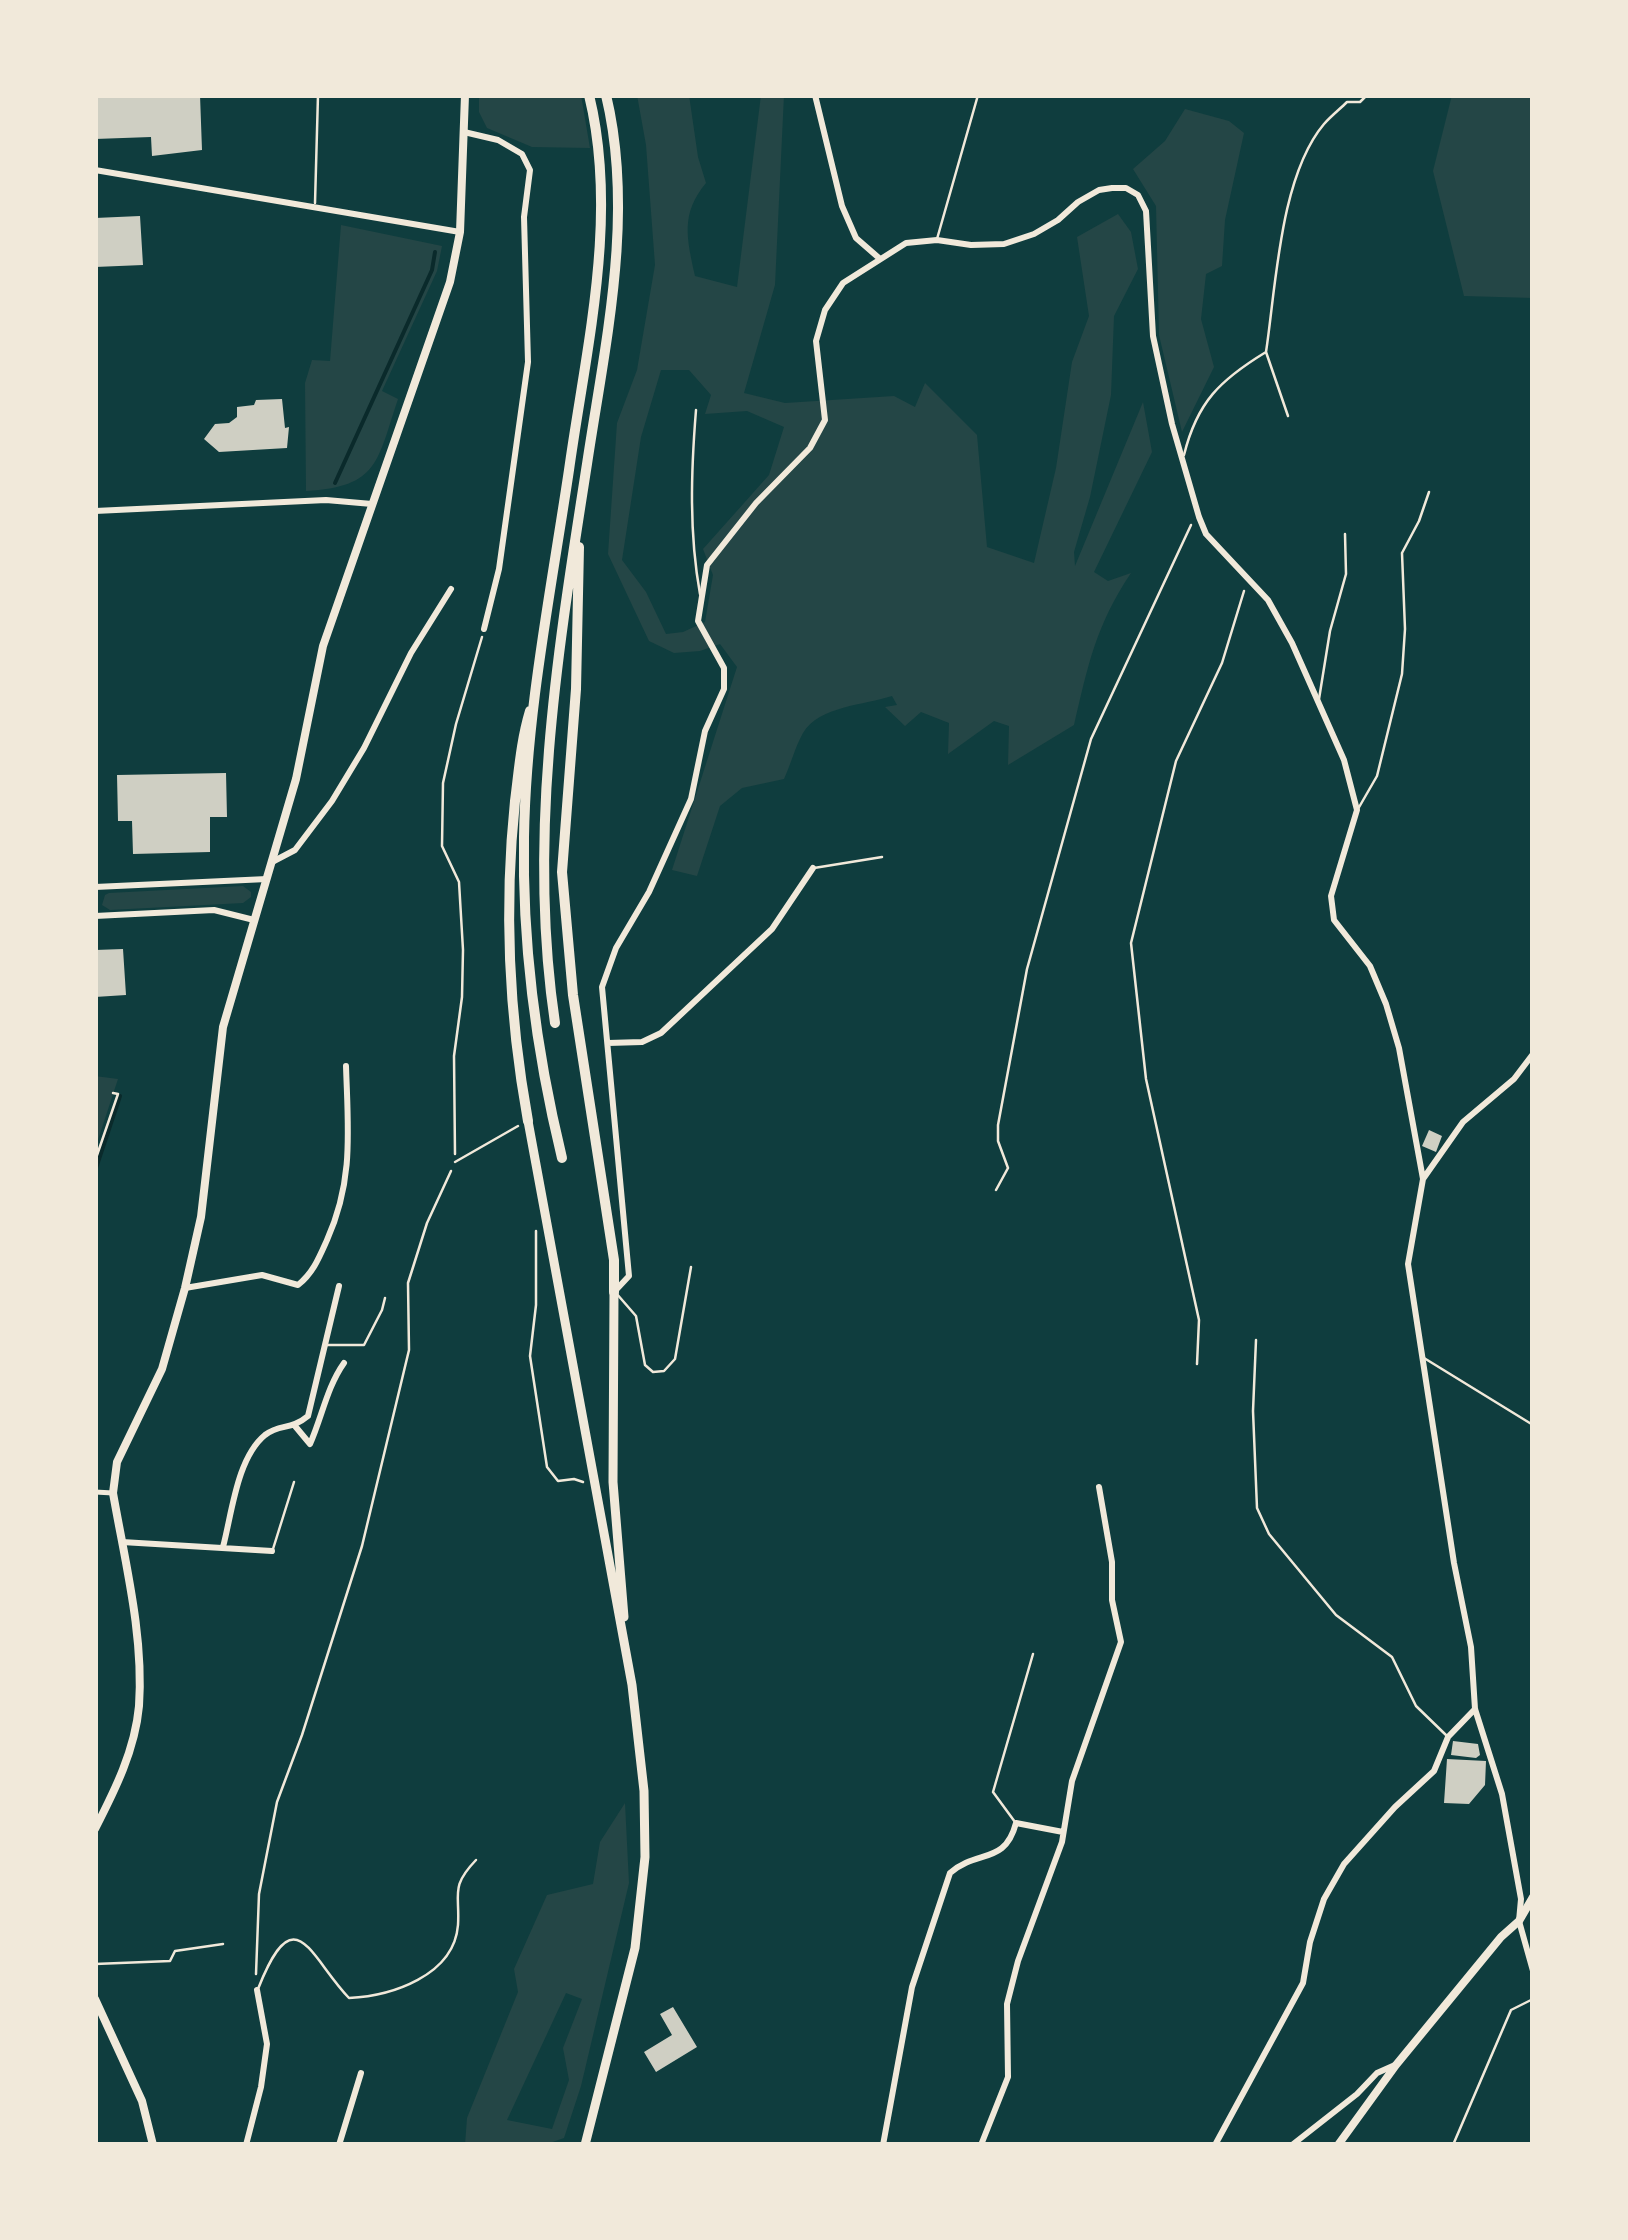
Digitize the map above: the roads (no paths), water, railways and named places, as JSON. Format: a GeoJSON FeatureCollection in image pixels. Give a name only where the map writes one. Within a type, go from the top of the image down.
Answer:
{"type":"FeatureCollection","features":[{"type":"Feature","properties":{"kind":"highway"},"geometry":{"type":"LineString","coordinates":[[562,1158],[541,1074],[533,1021],[524,902],[524,834],[537,691],[600,250],[598,157],[589,95]]}},
{"type":"Feature","properties":{"kind":"highway"},"geometry":{"type":"LineString","coordinates":[[555,1023],[544,928],[545,800],[560,642],[616,252],[616,161],[606,95]]}},
{"type":"Feature","properties":{"kind":"highway"},"geometry":{"type":"LineString","coordinates":[[578,521],[576,689],[562,872],[573,995],[614,1260],[614,1292]]}},
{"type":"Feature","properties":{"kind":"highway"},"geometry":{"type":"LineString","coordinates":[[523,1124],[512,1001],[510,888],[522,736],[537,691]]}},
{"type":"Feature","properties":{"kind":"main road"},"geometry":{"type":"LineString","coordinates":[[523,1124],[632,1685]]}},
{"type":"Feature","properties":{"kind":"main road"},"geometry":{"type":"LineString","coordinates":[[585,2145],[635,1948],[643,1890],[644,1791],[612,1482],[614,1292]]}},
{"type":"Feature","properties":{"kind":"street"},"geometry":{"type":"LineString","coordinates":[[95,1829],[126,1760],[138,1708],[138,1648],[113,1493],[117,1462],[162,1369],[185,1288],[201,1217],[223,1027],[296,779],[324,646],[439,320],[460,232],[465,95]]}},
{"type":"Feature","properties":{"kind":"street"},"geometry":{"type":"LineString","coordinates":[[814,95],[842,206],[856,238],[879,258]]}},
{"type":"Feature","properties":{"kind":"street"},"geometry":{"type":"LineString","coordinates":[[464,132],[498,140],[522,154],[530,170],[524,218],[528,362],[499,569],[484,630]]}},
{"type":"Feature","properties":{"kind":"street"},"geometry":{"type":"LineString","coordinates":[[95,170],[460,232]]}},
{"type":"Feature","properties":{"kind":"street"},"geometry":{"type":"LineString","coordinates":[[614,1292],[629,1276],[602,987],[616,948],[649,892],[690,800],[706,731],[724,689],[724,668],[698,621],[707,565],[756,503],[810,448],[824,420],[816,342],[825,310],[844,283],[906,243],[937,240],[1004,244],[1034,234],[1099,190],[1126,188],[1138,196],[1146,212],[1153,336],[1199,517],[1206,534],[1268,600],[1292,643],[1344,760],[1357,810],[1332,896],[1334,920],[1370,966],[1386,1004],[1423,1179],[1408,1264],[1454,1563],[1471,1647],[1475,1709],[1502,1794],[1521,1899],[1519,1921],[1533,1971]]}},
{"type":"Feature","properties":{"kind":"street"},"geometry":{"type":"LineString","coordinates":[[95,511],[326,500],[372,504]]}},
{"type":"Feature","properties":{"kind":"street"},"geometry":{"type":"LineString","coordinates":[[274,861],[295,850],[332,800],[364,748],[411,653],[451,588]]}},
{"type":"Feature","properties":{"kind":"street"},"geometry":{"type":"LineString","coordinates":[[608,1043],[642,1042],[661,1033],[772,929],[813,868]]}},
{"type":"Feature","properties":{"kind":"street"},"geometry":{"type":"LineString","coordinates":[[95,888],[267,880]]}},
{"type":"Feature","properties":{"kind":"street"},"geometry":{"type":"LineString","coordinates":[[95,916],[214,910],[254,920]]}},
{"type":"Feature","properties":{"kind":"street"},"geometry":{"type":"LineString","coordinates":[[1423,1179],[1463,1122],[1514,1079],[1533,1054]]}},
{"type":"Feature","properties":{"kind":"street"},"geometry":{"type":"LineString","coordinates":[[185,1288],[262,1275],[298,1286],[312,1274],[340,1212],[350,1163],[346,1066]]}},
{"type":"Feature","properties":{"kind":"street"},"geometry":{"type":"LineString","coordinates":[[223,1547],[239,1486],[256,1443],[274,1428],[295,1426],[308,1416],[339,1286]]}},
{"type":"Feature","properties":{"kind":"street"},"geometry":{"type":"LineString","coordinates":[[295,1426],[310,1444],[324,1414],[331,1382],[344,1363]]}},
{"type":"Feature","properties":{"kind":"street"},"geometry":{"type":"LineString","coordinates":[[981,2145],[1008,2077],[1008,2004],[1018,1961],[1063,1832],[1072,1781],[1121,1642],[1112,1600],[1112,1562],[1100,1487]]}},
{"type":"Feature","properties":{"kind":"street"},"geometry":{"type":"LineString","coordinates":[[95,1492],[113,1493]]}},
{"type":"Feature","properties":{"kind":"street"},"geometry":{"type":"LineString","coordinates":[[122,1542],[272,1551]]}},
{"type":"Feature","properties":{"kind":"street"},"geometry":{"type":"LineString","coordinates":[[1215,2145],[1303,1984],[1310,1942],[1324,1899],[1344,1864],[1434,1771],[1448,1737],[1475,1709]]}},
{"type":"Feature","properties":{"kind":"street"},"geometry":{"type":"LineString","coordinates":[[883,2145],[912,1988],[950,1873],[960,1864],[1004,1849],[1012,1840],[1016,1823],[1063,1832]]}},
{"type":"Feature","properties":{"kind":"street"},"geometry":{"type":"LineString","coordinates":[[1338,2145],[1396,2064],[1501,1937],[1519,1921],[1533,1897]]}},
{"type":"Feature","properties":{"kind":"street"},"geometry":{"type":"LineString","coordinates":[[246,2145],[267,2044],[257,1990]]}},
{"type":"Feature","properties":{"kind":"street"},"geometry":{"type":"LineString","coordinates":[[95,1999],[142,2101],[153,2145]]}},
{"type":"Feature","properties":{"kind":"street"},"geometry":{"type":"LineString","coordinates":[[1292,2145],[1358,2094],[1377,2073],[1396,2064]]}},
{"type":"Feature","properties":{"kind":"street"},"geometry":{"type":"LineString","coordinates":[[339,2145],[361,2072]]}},
{"type":"Feature","properties":{"kind":"lane"},"geometry":{"type":"LineString","coordinates":[[316,206],[318,95]]}},
{"type":"Feature","properties":{"kind":"lane"},"geometry":{"type":"LineString","coordinates":[[937,240],[978,95]]}},
{"type":"Feature","properties":{"kind":"lane"},"geometry":{"type":"LineString","coordinates":[[1288,416],[1266,352],[1284,220],[1322,126],[1348,102],[1360,102],[1366,95]]}},
{"type":"Feature","properties":{"kind":"lane"},"geometry":{"type":"LineString","coordinates":[[1182,462],[1190,428],[1206,400],[1232,372],[1266,352]]}},
{"type":"Feature","properties":{"kind":"lane"},"geometry":{"type":"LineString","coordinates":[[696,410],[691,472],[693,556],[701,600]]}},
{"type":"Feature","properties":{"kind":"lane"},"geometry":{"type":"LineString","coordinates":[[1357,810],[1377,776],[1402,674],[1402,553],[1429,492]]}},
{"type":"Feature","properties":{"kind":"lane"},"geometry":{"type":"LineString","coordinates":[[1318,703],[1330,631],[1346,574],[1345,534]]}},
{"type":"Feature","properties":{"kind":"lane"},"geometry":{"type":"LineString","coordinates":[[813,868],[882,858]]}},
{"type":"Feature","properties":{"kind":"lane"},"geometry":{"type":"LineString","coordinates":[[454,1162],[523,1124]]}},
{"type":"Feature","properties":{"kind":"lane"},"geometry":{"type":"LineString","coordinates":[[614,1292],[636,1316],[645,1365],[653,1372],[664,1371],[675,1359],[690,1267]]}},
{"type":"Feature","properties":{"kind":"lane"},"geometry":{"type":"LineString","coordinates":[[325,1345],[364,1345],[384,1298]]}},
{"type":"Feature","properties":{"kind":"lane"},"geometry":{"type":"LineString","coordinates":[[1256,1340],[1254,1472],[1257,1508],[1263,1521],[1280,1548],[1336,1615],[1392,1657],[1416,1706],[1448,1737]]}},
{"type":"Feature","properties":{"kind":"lane"},"geometry":{"type":"LineString","coordinates":[[1424,1358],[1533,1425]]}},
{"type":"Feature","properties":{"kind":"lane"},"geometry":{"type":"LineString","coordinates":[[272,1551],[294,1482]]}},
{"type":"Feature","properties":{"kind":"lane"},"geometry":{"type":"LineString","coordinates":[[1016,1823],[993,1792],[1033,1654]]}},
{"type":"Feature","properties":{"kind":"lane"},"geometry":{"type":"LineString","coordinates":[[257,1990],[270,1958],[283,1941],[292,1939],[307,1943],[349,1998],[409,1987],[452,1947],[458,1928],[456,1892],[476,1860]]}},
{"type":"Feature","properties":{"kind":"lane"},"geometry":{"type":"LineString","coordinates":[[95,1964],[170,1960],[175,1951],[223,1944]]}},
{"type":"Feature","properties":{"kind":"lane"},"geometry":{"type":"LineString","coordinates":[[1453,2145],[1511,2010],[1533,1999]]}},
{"type":"Feature","properties":{"kind":"waterway"},"geometry":{"type":"LineString","coordinates":[[335,483],[432,270],[435,252]]}},
{"type":"Feature","properties":{"kind":"waterway"},"geometry":{"type":"LineString","coordinates":[[95,1171],[120,1096]]}}]}
